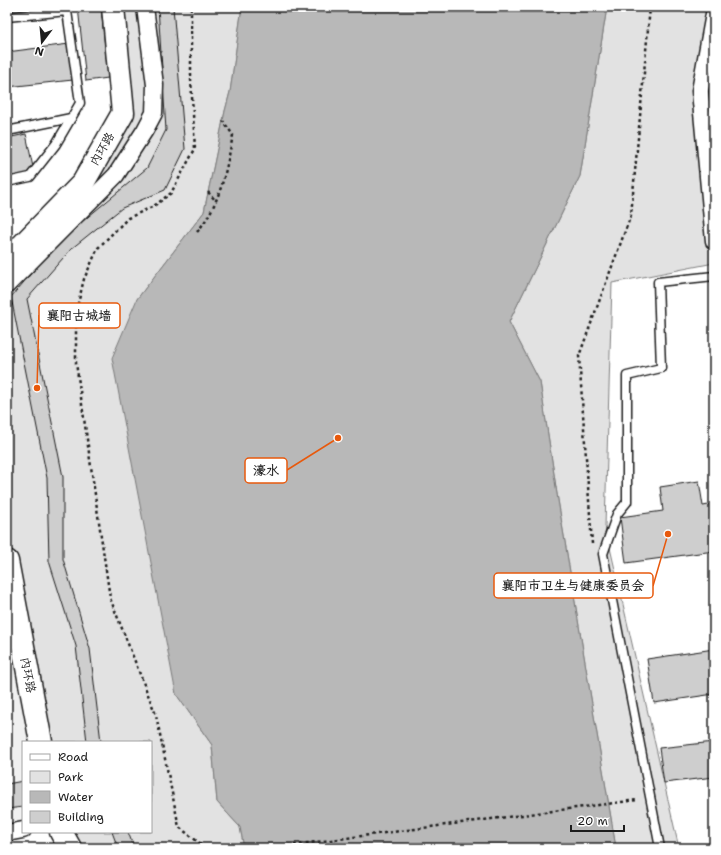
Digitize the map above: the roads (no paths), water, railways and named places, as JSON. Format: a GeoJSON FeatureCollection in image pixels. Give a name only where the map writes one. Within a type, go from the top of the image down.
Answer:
{"type":"FeatureCollection","features":[{"type":"Feature","properties":{"kind":"street","name":"内环路"},"geometry":{"type":"LineString","coordinates":[[7,261],[83,183],[123,113],[113,7]]}},
{"type":"Feature","properties":{"kind":"street"},"geometry":{"type":"LineString","coordinates":[[7,285],[116,175],[145,130],[154,113],[155,85],[145,7]]}},
{"type":"Feature","properties":{"kind":"street"},"geometry":{"type":"LineString","coordinates":[[714,14],[700,91],[710,161],[714,241]]}},
{"type":"Feature","properties":{"kind":"street","name":"内环路"},"geometry":{"type":"LineString","coordinates":[[7,561],[41,741]]}},
{"type":"Feature","properties":{"kind":"street"},"geometry":{"type":"LineString","coordinates":[[7,833],[22,830]]}},
{"type":"Feature","properties":{"kind":"street"},"geometry":{"type":"LineString","coordinates":[[62,833],[70,848]]}},
{"type":"Feature","properties":{"kind":"lane"},"geometry":{"type":"LineString","coordinates":[[7,17],[67,10],[80,103],[56,144],[30,177],[7,182]]}},
{"type":"Feature","properties":{"kind":"lane"},"geometry":{"type":"LineString","coordinates":[[7,131],[71,118]]}},
{"type":"Feature","properties":{"kind":"lane"},"geometry":{"type":"LineString","coordinates":[[660,848],[603,554],[617,514],[627,502],[627,376],[660,368],[658,282],[714,276]]}},
{"type":"Feature","properties":{"kind":"water"},"geometry":{"type":"Polygon","coordinates":[[[242,7],[607,7],[580,176],[509,322],[540,382],[557,494],[616,848],[244,848],[240,827],[217,802],[212,745],[176,694],[112,358],[137,299],[204,212],[230,92],[242,7]]]}},
{"type":"Feature","properties":{"kind":"place","name":"襄阳古城墙"},"geometry":{"type":"Point","coordinates":[37,388]}},
{"type":"Feature","properties":{"kind":"place","name":"濠水"},"geometry":{"type":"Point","coordinates":[338,438]}},
{"type":"Feature","properties":{"kind":"place","name":"襄阳市卫生与健康委员会"},"geometry":{"type":"Point","coordinates":[668,534]}}]}
